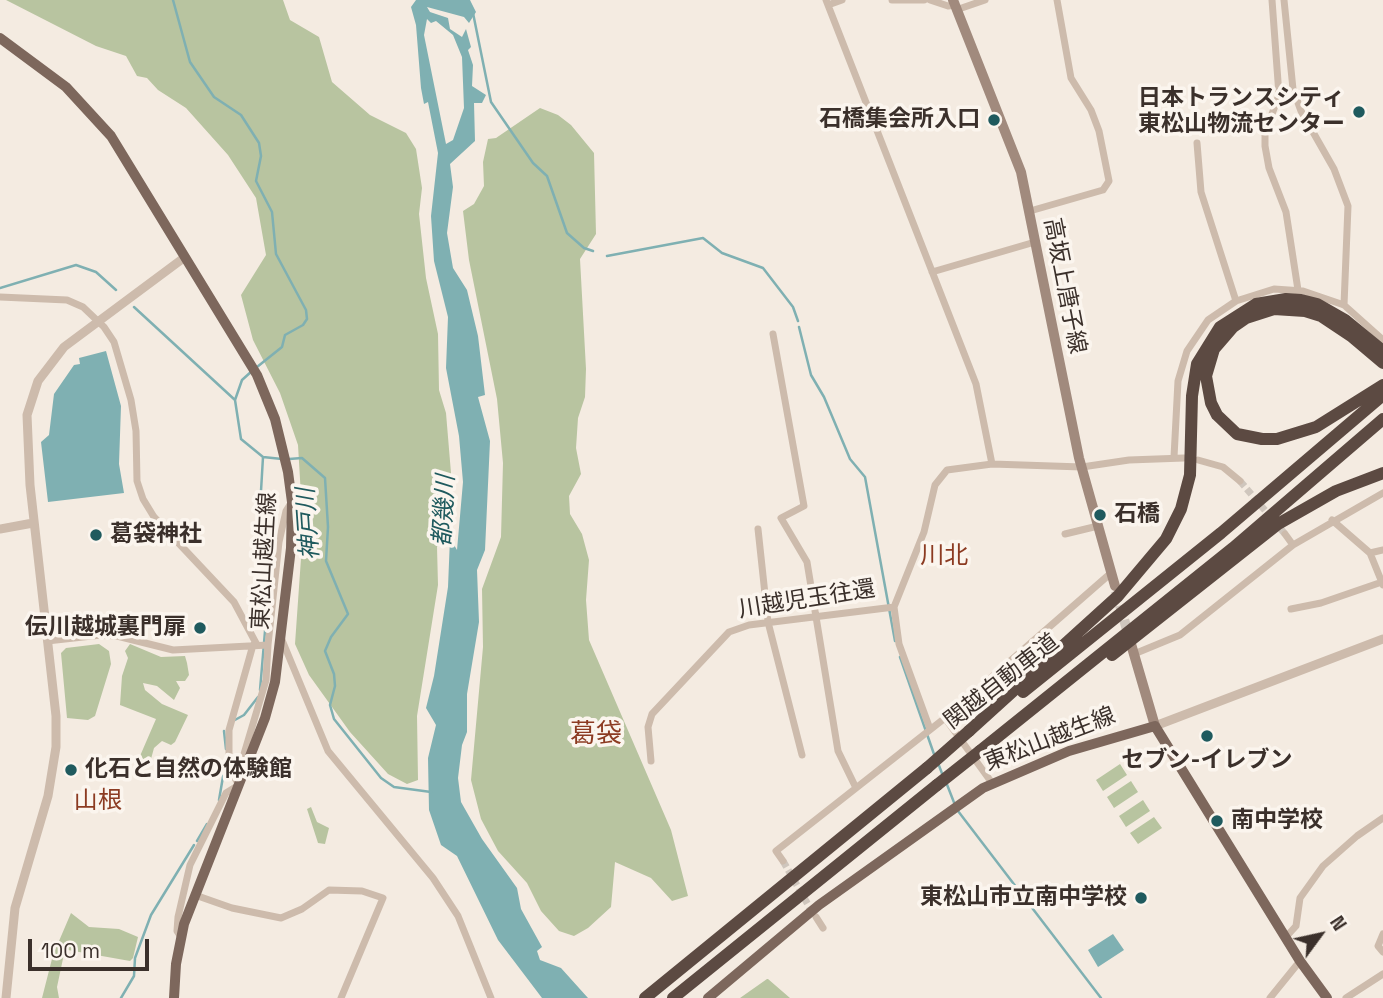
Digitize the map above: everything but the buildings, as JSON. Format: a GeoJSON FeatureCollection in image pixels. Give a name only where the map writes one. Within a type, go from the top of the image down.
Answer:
{"type":"FeatureCollection","features":[{"type":"Feature","properties":{"kind":"highway"},"geometry":{"type":"LineString","coordinates":[[970,732],[1118,596],[1166,539],[1181,509],[1190,475],[1192,396],[1197,365],[1220,327],[1256,304],[1286,299],[1301,300],[1317,304],[1345,320],[1383,351]]}},
{"type":"Feature","properties":{"kind":"highway"},"geometry":{"type":"LineString","coordinates":[[1383,363],[1351,336],[1321,316],[1305,310],[1274,309],[1246,318],[1233,327],[1214,348],[1206,376],[1211,403],[1222,421],[1237,433],[1262,439],[1286,436],[1316,427],[1383,385]]}},
{"type":"Feature","properties":{"kind":"highway","name":"関越自動車道"},"geometry":{"type":"LineString","coordinates":[[645,998],[765,897],[1211,542],[1383,395]]}},
{"type":"Feature","properties":{"kind":"highway","name":"関越自動車道"},"geometry":{"type":"LineString","coordinates":[[673,998],[1233,548],[1383,419]]}},
{"type":"Feature","properties":{"kind":"highway"},"geometry":{"type":"LineString","coordinates":[[1053,694],[1140,636],[1278,524],[1336,491],[1383,473]]}},
{"type":"Feature","properties":{"kind":"main road","name":"高坂上唐子線"},"geometry":{"type":"LineString","coordinates":[[955,5],[1021,172],[1082,467],[1115,586]]}},
{"type":"Feature","properties":{"kind":"main road","name":"東松山越生線"},"geometry":{"type":"LineString","coordinates":[[0,38],[66,87],[97,117],[134,170],[239,343],[268,398],[282,439],[292,502],[282,640],[271,700],[181,937],[174,998]]}},
{"type":"Feature","properties":{"kind":"main road"},"geometry":{"type":"LineString","coordinates":[[1133,649],[1155,726],[1285,938],[1327,998]]}},
{"type":"Feature","properties":{"kind":"main road","name":"東松山越生線"},"geometry":{"type":"LineString","coordinates":[[708,998],[786,931],[987,785],[1069,751],[1155,726]]}},
{"type":"Feature","properties":{"kind":"street"},"geometry":{"type":"LineString","coordinates":[[842,0],[827,3],[976,384],[992,464]]}},
{"type":"Feature","properties":{"kind":"street"},"geometry":{"type":"LineString","coordinates":[[892,0],[924,0]]}},
{"type":"Feature","properties":{"kind":"street"},"geometry":{"type":"LineString","coordinates":[[930,0],[948,6],[985,0]]}},
{"type":"Feature","properties":{"kind":"street"},"geometry":{"type":"LineString","coordinates":[[1030,211],[1103,190],[1109,181],[1091,110],[1071,78],[1057,0]]}},
{"type":"Feature","properties":{"kind":"street"},"geometry":{"type":"LineString","coordinates":[[1272,0],[1279,95],[1265,133],[1265,146],[1269,168],[1286,212],[1298,290]]}},
{"type":"Feature","properties":{"kind":"street"},"geometry":{"type":"LineString","coordinates":[[1284,0],[1293,89],[1301,111],[1334,169],[1348,206],[1344,305]]}},
{"type":"Feature","properties":{"kind":"street"},"geometry":{"type":"LineString","coordinates":[[1197,143],[1201,192],[1236,301]]}},
{"type":"Feature","properties":{"kind":"street"},"geometry":{"type":"LineString","coordinates":[[932,272],[1035,242]]}},
{"type":"Feature","properties":{"kind":"street"},"geometry":{"type":"LineString","coordinates":[[4,997],[15,908],[48,796],[56,747],[56,716],[33,523],[27,415],[33,393],[55,357],[98,320],[185,257]]}},
{"type":"Feature","properties":{"kind":"street"},"geometry":{"type":"LineString","coordinates":[[1174,457],[1178,381],[1187,351],[1208,320],[1236,301],[1266,291],[1298,290],[1344,305],[1383,340]]}},
{"type":"Feature","properties":{"kind":"street"},"geometry":{"type":"LineString","coordinates":[[0,297],[67,300],[83,307],[98,320],[114,342],[131,400],[136,431],[137,481],[143,499],[154,517],[234,602],[255,645],[229,730],[229,768],[241,780]]}},
{"type":"Feature","properties":{"kind":"street"},"geometry":{"type":"LineString","coordinates":[[773,334],[804,506],[781,517],[807,562],[838,751],[856,788]]}},
{"type":"Feature","properties":{"kind":"street","name":"川越児玉往還"},"geometry":{"type":"LineString","coordinates":[[651,761],[648,727],[652,714],[729,632],[768,622],[890,607],[924,532],[937,480],[947,470],[992,464],[1082,467],[1184,458]]}},
{"type":"Feature","properties":{"kind":"street"},"geometry":{"type":"LineString","coordinates":[[1198,460],[1223,467],[1240,481]]}},
{"type":"Feature","properties":{"kind":"street"},"geometry":{"type":"LineString","coordinates":[[1133,649],[1180,635],[1293,545],[1332,520],[1383,493]]}},
{"type":"Feature","properties":{"kind":"street"},"geometry":{"type":"LineString","coordinates":[[181,937],[177,931],[178,917],[190,865],[226,793],[241,780],[244,754],[265,687],[279,542],[286,511],[292,502]]}},
{"type":"Feature","properties":{"kind":"street"},"geometry":{"type":"LineString","coordinates":[[1291,609],[1321,603],[1382,584],[1370,553],[1332,520]]}},
{"type":"Feature","properties":{"kind":"street"},"geometry":{"type":"LineString","coordinates":[[0,528],[33,523]]}},
{"type":"Feature","properties":{"kind":"street"},"geometry":{"type":"LineString","coordinates":[[1065,534],[1098,526]]}},
{"type":"Feature","properties":{"kind":"street"},"geometry":{"type":"LineString","coordinates":[[758,529],[768,622],[802,755]]}},
{"type":"Feature","properties":{"kind":"street"},"geometry":{"type":"LineString","coordinates":[[1285,534],[1293,545]]}},
{"type":"Feature","properties":{"kind":"street"},"geometry":{"type":"LineString","coordinates":[[1370,553],[1383,550]]}},
{"type":"Feature","properties":{"kind":"street"},"geometry":{"type":"LineString","coordinates":[[783,861],[776,851],[945,718],[1111,573]]}},
{"type":"Feature","properties":{"kind":"street"},"geometry":{"type":"LineString","coordinates":[[890,607],[927,732]]}},
{"type":"Feature","properties":{"kind":"street"},"geometry":{"type":"LineString","coordinates":[[47,641],[101,635],[117,636],[173,650],[268,645]]}},
{"type":"Feature","properties":{"kind":"street"},"geometry":{"type":"LineString","coordinates":[[1155,726],[1383,639]]}},
{"type":"Feature","properties":{"kind":"street"},"geometry":{"type":"LineString","coordinates":[[282,640],[328,751],[433,878],[458,916],[491,998]]}},
{"type":"Feature","properties":{"kind":"street"},"geometry":{"type":"LineString","coordinates":[[945,718],[987,785]]}},
{"type":"Feature","properties":{"kind":"street"},"geometry":{"type":"LineString","coordinates":[[1285,938],[1296,926],[1300,898],[1323,866],[1357,836],[1383,818]]}},
{"type":"Feature","properties":{"kind":"street"},"geometry":{"type":"LineString","coordinates":[[195,895],[232,908],[281,918],[302,909],[329,890],[362,891],[383,898],[341,998]]}},
{"type":"Feature","properties":{"kind":"street"},"geometry":{"type":"LineString","coordinates":[[816,917],[823,928]]}},
{"type":"Feature","properties":{"kind":"street"},"geometry":{"type":"LineString","coordinates":[[1383,934],[1378,946],[1383,952]]}},
{"type":"Feature","properties":{"kind":"street"},"geometry":{"type":"LineString","coordinates":[[1270,998],[1300,961]]}},
{"type":"Feature","properties":{"kind":"street"},"geometry":{"type":"LineString","coordinates":[[1346,998],[1383,974]]}},
{"type":"Feature","properties":{"kind":"green space"},"geometry":{"type":"Polygon","coordinates":[[[6,0],[283,0],[290,20],[319,37],[332,82],[370,115],[406,133],[416,149],[422,188],[419,214],[426,278],[438,334],[439,390],[446,413],[452,485],[449,526],[437,547],[438,585],[417,716],[418,780],[407,784],[388,774],[350,732],[309,675],[295,644],[303,530],[298,445],[280,393],[253,340],[241,295],[266,255],[256,198],[228,155],[186,108],[158,90],[147,78],[137,76],[126,56],[96,46],[6,0]]]}},
{"type":"Feature","properties":{"kind":"green space"},"geometry":{"type":"Polygon","coordinates":[[[540,108],[558,115],[571,125],[594,153],[596,234],[580,259],[586,369],[585,397],[578,418],[576,448],[581,474],[569,496],[570,514],[582,534],[589,560],[586,600],[589,640],[671,830],[688,896],[672,901],[651,878],[615,862],[611,907],[588,928],[574,936],[559,931],[541,911],[527,883],[498,851],[481,819],[471,780],[483,647],[482,589],[501,537],[503,463],[497,399],[469,260],[463,211],[474,204],[484,186],[483,162],[488,139],[496,138],[540,108]]]}},
{"type":"Feature","properties":{"kind":"green space"},"geometry":{"type":"Polygon","coordinates":[[[99,644],[109,651],[111,664],[95,716],[88,720],[67,718],[61,653],[66,648],[99,644]]]}},
{"type":"Feature","properties":{"kind":"green space"},"geometry":{"type":"Polygon","coordinates":[[[130,644],[161,657],[185,656],[187,663],[189,675],[185,681],[176,681],[180,688],[174,700],[157,686],[143,683],[145,690],[162,704],[188,715],[175,742],[171,745],[162,741],[154,748],[151,759],[143,759],[140,756],[156,719],[120,705],[122,676],[128,658],[125,651],[130,644]]]}},
{"type":"Feature","properties":{"kind":"green space"},"geometry":{"type":"Polygon","coordinates":[[[1120,764],[1127,775],[1103,791],[1096,780],[1120,764]]]}},
{"type":"Feature","properties":{"kind":"green space"},"geometry":{"type":"Polygon","coordinates":[[[1131,781],[1138,792],[1114,808],[1107,797],[1131,781]]]}},
{"type":"Feature","properties":{"kind":"green space"},"geometry":{"type":"Polygon","coordinates":[[[1143,800],[1150,811],[1126,827],[1119,816],[1143,800]]]}},
{"type":"Feature","properties":{"kind":"green space"},"geometry":{"type":"Polygon","coordinates":[[[311,807],[317,822],[329,828],[325,844],[318,843],[307,809],[311,807]]]}},
{"type":"Feature","properties":{"kind":"green space"},"geometry":{"type":"Polygon","coordinates":[[[1154,817],[1162,828],[1138,844],[1130,833],[1154,817]]]}},
{"type":"Feature","properties":{"kind":"green space"},"geometry":{"type":"Polygon","coordinates":[[[71,913],[89,927],[119,929],[138,937],[133,958],[130,961],[68,950],[64,954],[57,987],[59,998],[42,998],[53,955],[71,913]]]}},
{"type":"Feature","properties":{"kind":"green space"},"geometry":{"type":"Polygon","coordinates":[[[767,979],[790,998],[740,998],[767,979]]]}},
{"type":"Feature","properties":{"kind":"water","name":"都幾川"},"geometry":{"type":"Polygon","coordinates":[[[416,0],[470,0],[476,12],[469,23],[464,17],[427,7],[430,12],[448,18],[450,29],[462,37],[466,29],[473,65],[472,86],[486,95],[482,103],[474,103],[475,141],[450,164],[453,187],[447,233],[453,268],[467,290],[478,336],[485,395],[478,397],[490,441],[485,550],[477,570],[479,622],[467,694],[467,732],[462,745],[458,778],[461,802],[482,839],[517,888],[521,909],[542,947],[537,951],[540,960],[561,968],[588,998],[542,998],[498,940],[457,856],[441,845],[429,810],[428,758],[436,725],[426,708],[434,676],[448,587],[450,538],[457,550],[463,482],[459,436],[446,368],[448,317],[434,261],[431,216],[438,153],[428,102],[424,104],[421,88],[416,25],[411,7],[416,0]],[[427,19],[424,35],[446,144],[453,140],[464,108],[462,57],[453,35],[436,21],[431,23],[427,19]]]}},
{"type":"Feature","properties":{"kind":"water"},"geometry":{"type":"Polygon","coordinates":[[[106,351],[121,406],[119,464],[124,493],[48,502],[41,442],[49,435],[54,394],[74,365],[80,364],[79,358],[106,351]]]}},
{"type":"Feature","properties":{"kind":"water"},"geometry":{"type":"Polygon","coordinates":[[[1113,934],[1124,950],[1098,967],[1088,950],[1113,934]]]}},
{"type":"Feature","properties":{"kind":"waterway"},"geometry":{"type":"LineString","coordinates":[[173,0],[190,62],[214,97],[241,115],[259,143],[261,156],[256,181],[272,212],[276,254],[306,310],[307,319],[303,325],[285,335],[282,347],[257,367]]}},
{"type":"Feature","properties":{"kind":"waterway"},"geometry":{"type":"LineString","coordinates":[[473,13],[491,102],[533,163],[547,176],[567,233],[584,248],[593,251]]}},
{"type":"Feature","properties":{"kind":"waterway"},"geometry":{"type":"LineString","coordinates":[[607,256],[703,238],[722,253],[763,268],[793,307],[798,321]]}},
{"type":"Feature","properties":{"kind":"waterway","name":"神戸川"},"geometry":{"type":"LineString","coordinates":[[0,288],[76,265],[96,272],[116,290]]}},
{"type":"Feature","properties":{"kind":"waterway","name":"神戸川"},"geometry":{"type":"LineString","coordinates":[[134,307],[235,400],[241,439],[263,457],[282,459]]}},
{"type":"Feature","properties":{"kind":"waterway"},"geometry":{"type":"LineString","coordinates":[[799,327],[811,375],[824,397],[850,459],[865,477],[895,641]]}},
{"type":"Feature","properties":{"kind":"waterway"},"geometry":{"type":"LineString","coordinates":[[235,400],[242,380],[252,371]]}},
{"type":"Feature","properties":{"kind":"waterway"},"geometry":{"type":"LineString","coordinates":[[260,690],[268,596],[261,491],[263,457]]}},
{"type":"Feature","properties":{"kind":"waterway","name":"神戸川"},"geometry":{"type":"LineString","coordinates":[[289,459],[302,458],[325,478],[328,527],[326,561],[348,614],[331,637],[325,651],[334,674],[335,686],[330,705],[334,719],[381,778],[394,787],[431,792]]}},
{"type":"Feature","properties":{"kind":"waterway"},"geometry":{"type":"LineString","coordinates":[[900,657],[935,757]]}},
{"type":"Feature","properties":{"kind":"waterway"},"geometry":{"type":"LineString","coordinates":[[233,721],[244,715],[258,697]]}},
{"type":"Feature","properties":{"kind":"waterway"},"geometry":{"type":"LineString","coordinates":[[224,731],[226,749]]}},
{"type":"Feature","properties":{"kind":"waterway"},"geometry":{"type":"LineString","coordinates":[[938,763],[943,776]]}},
{"type":"Feature","properties":{"kind":"waterway"},"geometry":{"type":"LineString","coordinates":[[219,800],[225,765]]}},
{"type":"Feature","properties":{"kind":"waterway"},"geometry":{"type":"LineString","coordinates":[[946,782],[955,805]]}},
{"type":"Feature","properties":{"kind":"waterway"},"geometry":{"type":"LineString","coordinates":[[958,811],[1101,998]]}},
{"type":"Feature","properties":{"kind":"waterway"},"geometry":{"type":"LineString","coordinates":[[197,841],[207,824]]}},
{"type":"Feature","properties":{"kind":"waterway"},"geometry":{"type":"LineString","coordinates":[[121,998],[134,976],[135,958],[151,915],[194,845]]}},
{"type":"Feature","properties":{"kind":"tunnel"},"geometry":{"type":"LineString","coordinates":[[1240,481],[1285,534]]}},
{"type":"Feature","properties":{"kind":"tunnel"},"geometry":{"type":"LineString","coordinates":[[1116,591],[1129,637]]}},
{"type":"Feature","properties":{"kind":"tunnel"},"geometry":{"type":"LineString","coordinates":[[783,861],[814,915]]}},
{"type":"Feature","properties":{"kind":"place","name":"日本トランスシティ 東松山物流センター"},"geometry":{"type":"Point","coordinates":[1359,112]}},
{"type":"Feature","properties":{"kind":"place","name":"石橋集会所入口"},"geometry":{"type":"Point","coordinates":[994,120]}},
{"type":"Feature","properties":{"kind":"place","name":"石橋"},"geometry":{"type":"Point","coordinates":[1100,515]}},
{"type":"Feature","properties":{"kind":"place","name":"葛袋神社"},"geometry":{"type":"Point","coordinates":[96,535]}},
{"type":"Feature","properties":{"kind":"place","name":"伝川越城裏門扉"},"geometry":{"type":"Point","coordinates":[200,628]}},
{"type":"Feature","properties":{"kind":"place","name":"セブン-イレブン"},"geometry":{"type":"Point","coordinates":[1207,736]}},
{"type":"Feature","properties":{"kind":"place","name":"化石と自然の体験館"},"geometry":{"type":"Point","coordinates":[71,770]}},
{"type":"Feature","properties":{"kind":"place","name":"南中学校"},"geometry":{"type":"Point","coordinates":[1217,821]}},
{"type":"Feature","properties":{"kind":"place","name":"東松山市立南中学校"},"geometry":{"type":"Point","coordinates":[1141,898]}},
{"type":"Feature","properties":{"kind":"district","name":"川北"},"geometry":{"type":"Point","coordinates":[944,556]}},
{"type":"Feature","properties":{"kind":"district","name":"葛袋"},"geometry":{"type":"Point","coordinates":[596,735]}},
{"type":"Feature","properties":{"kind":"district","name":"山根"},"geometry":{"type":"Point","coordinates":[98,801]}}]}
